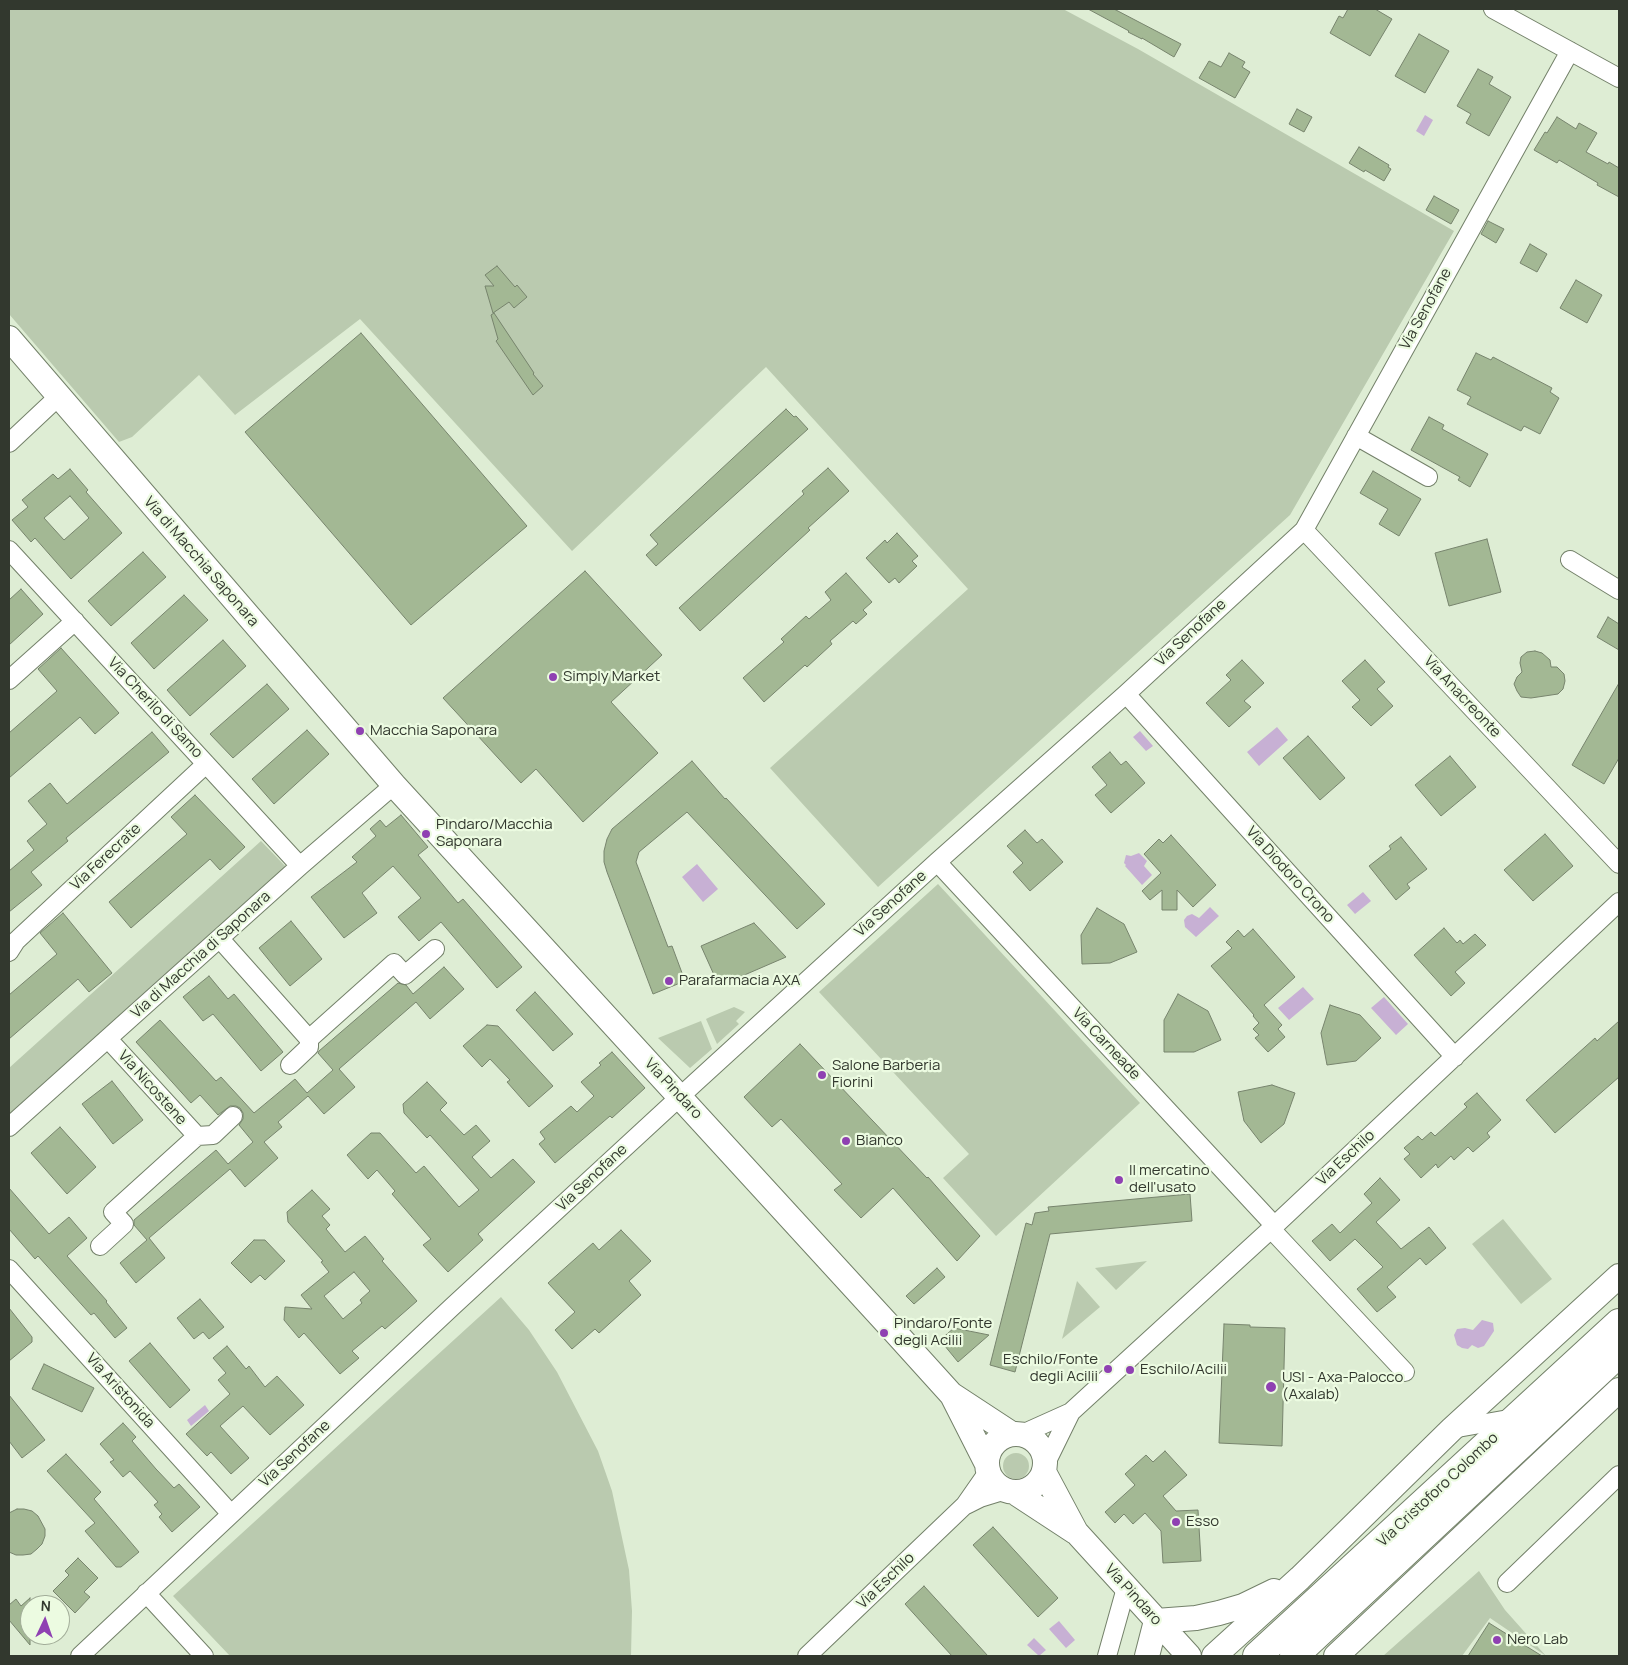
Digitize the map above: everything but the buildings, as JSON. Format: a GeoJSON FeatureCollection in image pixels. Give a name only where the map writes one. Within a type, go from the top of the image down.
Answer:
{"type":"FeatureCollection","features":[{"type":"Feature","properties":{"kind":"main road","name":"Via Cristoforo Colombo"},"geometry":{"type":"LineString","coordinates":[[1294,1656],[1527,1423],[1619,1323]]}},
{"type":"Feature","properties":{"kind":"main road","name":"Via Cristoforo Colombo"},"geometry":{"type":"LineString","coordinates":[[1257,1656],[1527,1423],[1619,1353]]}},
{"type":"Feature","properties":{"kind":"street"},"geometry":{"type":"LineString","coordinates":[[1493,9],[1619,78]]}},
{"type":"Feature","properties":{"kind":"street","name":"Via Senofane"},"geometry":{"type":"LineString","coordinates":[[80,1656],[440,1318],[680,1097],[937,862],[1126,694],[1304,530],[1570,51]]}},
{"type":"Feature","properties":{"kind":"street","name":"Via di Macchia Saponara"},"geometry":{"type":"LineString","coordinates":[[9,338],[394,785]]}},
{"type":"Feature","properties":{"kind":"street"},"geometry":{"type":"LineString","coordinates":[[9,443],[58,397]]}},
{"type":"Feature","properties":{"kind":"street"},"geometry":{"type":"LineString","coordinates":[[1356,436],[1428,477]]}},
{"type":"Feature","properties":{"kind":"street","name":"Via Anacreonte"},"geometry":{"type":"LineString","coordinates":[[1304,530],[1619,864]]}},
{"type":"Feature","properties":{"kind":"street","name":"Via Cherilo di Samo"},"geometry":{"type":"LineString","coordinates":[[9,550],[300,866]]}},
{"type":"Feature","properties":{"kind":"street"},"geometry":{"type":"LineString","coordinates":[[1570,560],[1619,590]]}},
{"type":"Feature","properties":{"kind":"street"},"geometry":{"type":"LineString","coordinates":[[9,680],[75,621]]}},
{"type":"Feature","properties":{"kind":"street","name":"Via Diodoro Crono"},"geometry":{"type":"LineString","coordinates":[[1126,694],[1455,1057]]}},
{"type":"Feature","properties":{"kind":"street","name":"Via Ferecrate"},"geometry":{"type":"LineString","coordinates":[[9,952],[16,941],[206,764]]}},
{"type":"Feature","properties":{"kind":"street","name":"Via di Macchia di Saponara"},"geometry":{"type":"LineString","coordinates":[[9,1127],[300,866],[394,785]]}},
{"type":"Feature","properties":{"kind":"street","name":"Via Pindaro"},"geometry":{"type":"LineString","coordinates":[[394,785],[952,1394]]}},
{"type":"Feature","properties":{"kind":"street","name":"Via Carneade"},"geometry":{"type":"LineString","coordinates":[[937,862],[1405,1372]]}},
{"type":"Feature","properties":{"kind":"street","name":"Via Eschilo"},"geometry":{"type":"LineString","coordinates":[[1071,1412],[1273,1227],[1619,902]]}},
{"type":"Feature","properties":{"kind":"street"},"geometry":{"type":"LineString","coordinates":[[220,939],[309,1039],[309,1048],[290,1065]]}},
{"type":"Feature","properties":{"kind":"street"},"geometry":{"type":"LineString","coordinates":[[309,1039],[394,963],[405,976],[435,949]]}},
{"type":"Feature","properties":{"kind":"street","name":"Via Nicostene"},"geometry":{"type":"LineString","coordinates":[[108,1039],[196,1136]]}},
{"type":"Feature","properties":{"kind":"street","name":"Via Nicostene"},"geometry":{"type":"LineString","coordinates":[[100,1246],[124,1224],[113,1212],[196,1136],[212,1135],[234,1116]]}},
{"type":"Feature","properties":{"kind":"street","name":"Via Aristonida"},"geometry":{"type":"LineString","coordinates":[[9,1269],[231,1514]]}},
{"type":"Feature","properties":{"kind":"street"},"geometry":{"type":"LineString","coordinates":[[1214,1656],[1300,1578],[1452,1429],[1619,1276]]}},
{"type":"Feature","properties":{"kind":"street"},"geometry":{"type":"LineString","coordinates":[[1336,1656],[1619,1390]]}},
{"type":"Feature","properties":{"kind":"street"},"geometry":{"type":"LineString","coordinates":[[952,1394],[1017,1434],[1032,1438],[1039,1444],[1044,1453],[1045,1467],[1076,1532]]}},
{"type":"Feature","properties":{"kind":"street"},"geometry":{"type":"LineString","coordinates":[[952,1394],[998,1486],[1010,1491],[1076,1532]]}},
{"type":"Feature","properties":{"kind":"street"},"geometry":{"type":"LineString","coordinates":[[965,1505],[988,1468],[988,1456],[996,1442],[1004,1437],[1017,1434],[1071,1412]]}},
{"type":"Feature","properties":{"kind":"street"},"geometry":{"type":"LineString","coordinates":[[965,1505],[980,1498],[1010,1491],[1021,1492],[1034,1487],[1040,1480],[1071,1412]]}},
{"type":"Feature","properties":{"kind":"street"},"geometry":{"type":"LineString","coordinates":[[1452,1429],[1527,1423],[1584,1422]]}},
{"type":"Feature","properties":{"kind":"street"},"geometry":{"type":"LineString","coordinates":[[1507,1583],[1619,1475]]}},
{"type":"Feature","properties":{"kind":"street","name":"Via Eschilo"},"geometry":{"type":"LineString","coordinates":[[807,1656],[965,1505]]}},
{"type":"Feature","properties":{"kind":"street","name":"Via Pindaro"},"geometry":{"type":"LineString","coordinates":[[1076,1532],[1190,1656]]}},
{"type":"Feature","properties":{"kind":"street"},"geometry":{"type":"LineString","coordinates":[[1147,1656],[1156,1621],[1219,1614],[1251,1602],[1300,1578]]}},
{"type":"Feature","properties":{"kind":"street"},"geometry":{"type":"LineString","coordinates":[[1107,1656],[1126,1588]]}},
{"type":"Feature","properties":{"kind":"street"},"geometry":{"type":"LineString","coordinates":[[146,1593],[204,1656]]}},
{"type":"Feature","properties":{"kind":"green space"},"geometry":{"type":"Polygon","coordinates":[[[9,9],[1063,9],[1138,49],[1454,231],[1290,515],[878,887],[770,768],[968,589],[766,367],[572,551],[360,319],[235,415],[199,375],[132,437],[119,442],[9,314],[9,9]]]}},
{"type":"Feature","properties":{"kind":"green space"},"geometry":{"type":"Polygon","coordinates":[[[261,841],[286,867],[9,1117],[9,1068],[261,841]]]}},
{"type":"Feature","properties":{"kind":"green space"},"geometry":{"type":"Polygon","coordinates":[[[938,884],[1140,1103],[996,1236],[943,1178],[969,1154],[819,992],[938,884]]]}},
{"type":"Feature","properties":{"kind":"green space"},"geometry":{"type":"Polygon","coordinates":[[[734,1007],[745,1012],[736,1021],[739,1024],[728,1034],[710,1017],[734,1007]]]}},
{"type":"Feature","properties":{"kind":"green space"},"geometry":{"type":"Polygon","coordinates":[[[710,1017],[728,1034],[717,1044],[706,1019],[710,1017]]]}},
{"type":"Feature","properties":{"kind":"green space"},"geometry":{"type":"Polygon","coordinates":[[[701,1021],[712,1049],[690,1068],[658,1038],[701,1021]]]}},
{"type":"Feature","properties":{"kind":"green space"},"geometry":{"type":"Polygon","coordinates":[[[1503,1219],[1552,1279],[1521,1304],[1472,1244],[1503,1219]]]}},
{"type":"Feature","properties":{"kind":"green space"},"geometry":{"type":"Polygon","coordinates":[[[1147,1261],[1116,1290],[1095,1268],[1147,1261]]]}},
{"type":"Feature","properties":{"kind":"green space"},"geometry":{"type":"Polygon","coordinates":[[[1077,1281],[1100,1307],[1062,1339],[1077,1281]]]}},
{"type":"Feature","properties":{"kind":"green space"},"geometry":{"type":"Polygon","coordinates":[[[501,1297],[529,1330],[557,1372],[598,1451],[612,1491],[629,1570],[632,1611],[631,1656],[230,1656],[173,1596],[501,1297]]]}},
{"type":"Feature","properties":{"kind":"green space"},"geometry":{"type":"Polygon","coordinates":[[[1016,1453],[1025,1457],[1029,1466],[1025,1475],[1016,1479],[1007,1475],[1003,1466],[1007,1457],[1016,1453]]]}},
{"type":"Feature","properties":{"kind":"green space"},"geometry":{"type":"Polygon","coordinates":[[[1479,1571],[1505,1610],[1546,1656],[1490,1618],[1462,1656],[1383,1656],[1479,1571]]]}},
{"type":"Feature","properties":{"kind":"shaded area"},"geometry":{"type":"Polygon","coordinates":[[[1425,115],[1433,120],[1424,136],[1416,131],[1425,115]]]}},
{"type":"Feature","properties":{"kind":"shaded area"},"geometry":{"type":"Polygon","coordinates":[[[1277,727],[1288,740],[1259,766],[1247,752],[1277,727]]]}},
{"type":"Feature","properties":{"kind":"shaded area"},"geometry":{"type":"Polygon","coordinates":[[[1140,731],[1153,746],[1146,751],[1133,737],[1140,731]]]}},
{"type":"Feature","properties":{"kind":"shaded area"},"geometry":{"type":"Polygon","coordinates":[[[1139,853],[1147,861],[1144,866],[1152,875],[1142,885],[1124,863],[1126,855],[1131,856],[1139,853]]]}},
{"type":"Feature","properties":{"kind":"shaded area"},"geometry":{"type":"Polygon","coordinates":[[[697,864],[718,889],[703,902],[682,877],[697,864]]]}},
{"type":"Feature","properties":{"kind":"shaded area"},"geometry":{"type":"Polygon","coordinates":[[[1363,892],[1371,901],[1355,914],[1347,905],[1363,892]]]}},
{"type":"Feature","properties":{"kind":"shaded area"},"geometry":{"type":"Polygon","coordinates":[[[1210,907],[1219,916],[1196,937],[1185,927],[1184,920],[1192,914],[1199,918],[1210,907]]]}},
{"type":"Feature","properties":{"kind":"shaded area"},"geometry":{"type":"Polygon","coordinates":[[[1303,987],[1314,999],[1289,1020],[1278,1008],[1303,987]]]}},
{"type":"Feature","properties":{"kind":"shaded area"},"geometry":{"type":"Polygon","coordinates":[[[1384,997],[1408,1024],[1396,1035],[1371,1008],[1384,997]]]}},
{"type":"Feature","properties":{"kind":"shaded area"},"geometry":{"type":"Polygon","coordinates":[[[1482,1320],[1493,1323],[1494,1331],[1484,1346],[1478,1348],[1472,1345],[1468,1349],[1457,1345],[1454,1335],[1457,1329],[1473,1330],[1482,1320]]]}},
{"type":"Feature","properties":{"kind":"shaded area"},"geometry":{"type":"Polygon","coordinates":[[[205,1405],[209,1411],[191,1426],[187,1420],[205,1405]]]}},
{"type":"Feature","properties":{"kind":"shaded area"},"geometry":{"type":"Polygon","coordinates":[[[1059,1621],[1075,1640],[1066,1648],[1049,1629],[1059,1621]]]}},
{"type":"Feature","properties":{"kind":"shaded area"},"geometry":{"type":"Polygon","coordinates":[[[1034,1638],[1046,1650],[1039,1656],[1027,1645],[1034,1638]]]}},
{"type":"Feature","properties":{"kind":"place","name":"Simply Market"},"geometry":{"type":"Point","coordinates":[553,677]}},
{"type":"Feature","properties":{"kind":"place","name":"Macchia Saponara"},"geometry":{"type":"Point","coordinates":[360,731]}},
{"type":"Feature","properties":{"kind":"place","name":"Pindaro/Macchia Saponara"},"geometry":{"type":"Point","coordinates":[426,834]}},
{"type":"Feature","properties":{"kind":"place","name":"Parafarmacia AXA"},"geometry":{"type":"Point","coordinates":[669,981]}},
{"type":"Feature","properties":{"kind":"place","name":"Salone Barberia Fiorini"},"geometry":{"type":"Point","coordinates":[822,1075]}},
{"type":"Feature","properties":{"kind":"place","name":"Bianco"},"geometry":{"type":"Point","coordinates":[846,1141]}},
{"type":"Feature","properties":{"kind":"place","name":"Il mercatino dell'usato"},"geometry":{"type":"Point","coordinates":[1119,1180]}},
{"type":"Feature","properties":{"kind":"place","name":"Pindaro/Fonte degli Acilii"},"geometry":{"type":"Point","coordinates":[884,1333]}},
{"type":"Feature","properties":{"kind":"place","name":"Eschilo/Fonte degli Acilii"},"geometry":{"type":"Point","coordinates":[1108,1369]}},
{"type":"Feature","properties":{"kind":"place","name":"Eschilo/Acilii"},"geometry":{"type":"Point","coordinates":[1130,1370]}},
{"type":"Feature","properties":{"kind":"place","name":"USI - Axa-Palocco (Axalab)"},"geometry":{"type":"Point","coordinates":[1271,1387]}},
{"type":"Feature","properties":{"kind":"place","name":"Esso"},"geometry":{"type":"Point","coordinates":[1176,1522]}},
{"type":"Feature","properties":{"kind":"place","name":"Nero Lab"},"geometry":{"type":"Point","coordinates":[1497,1640]}}]}
